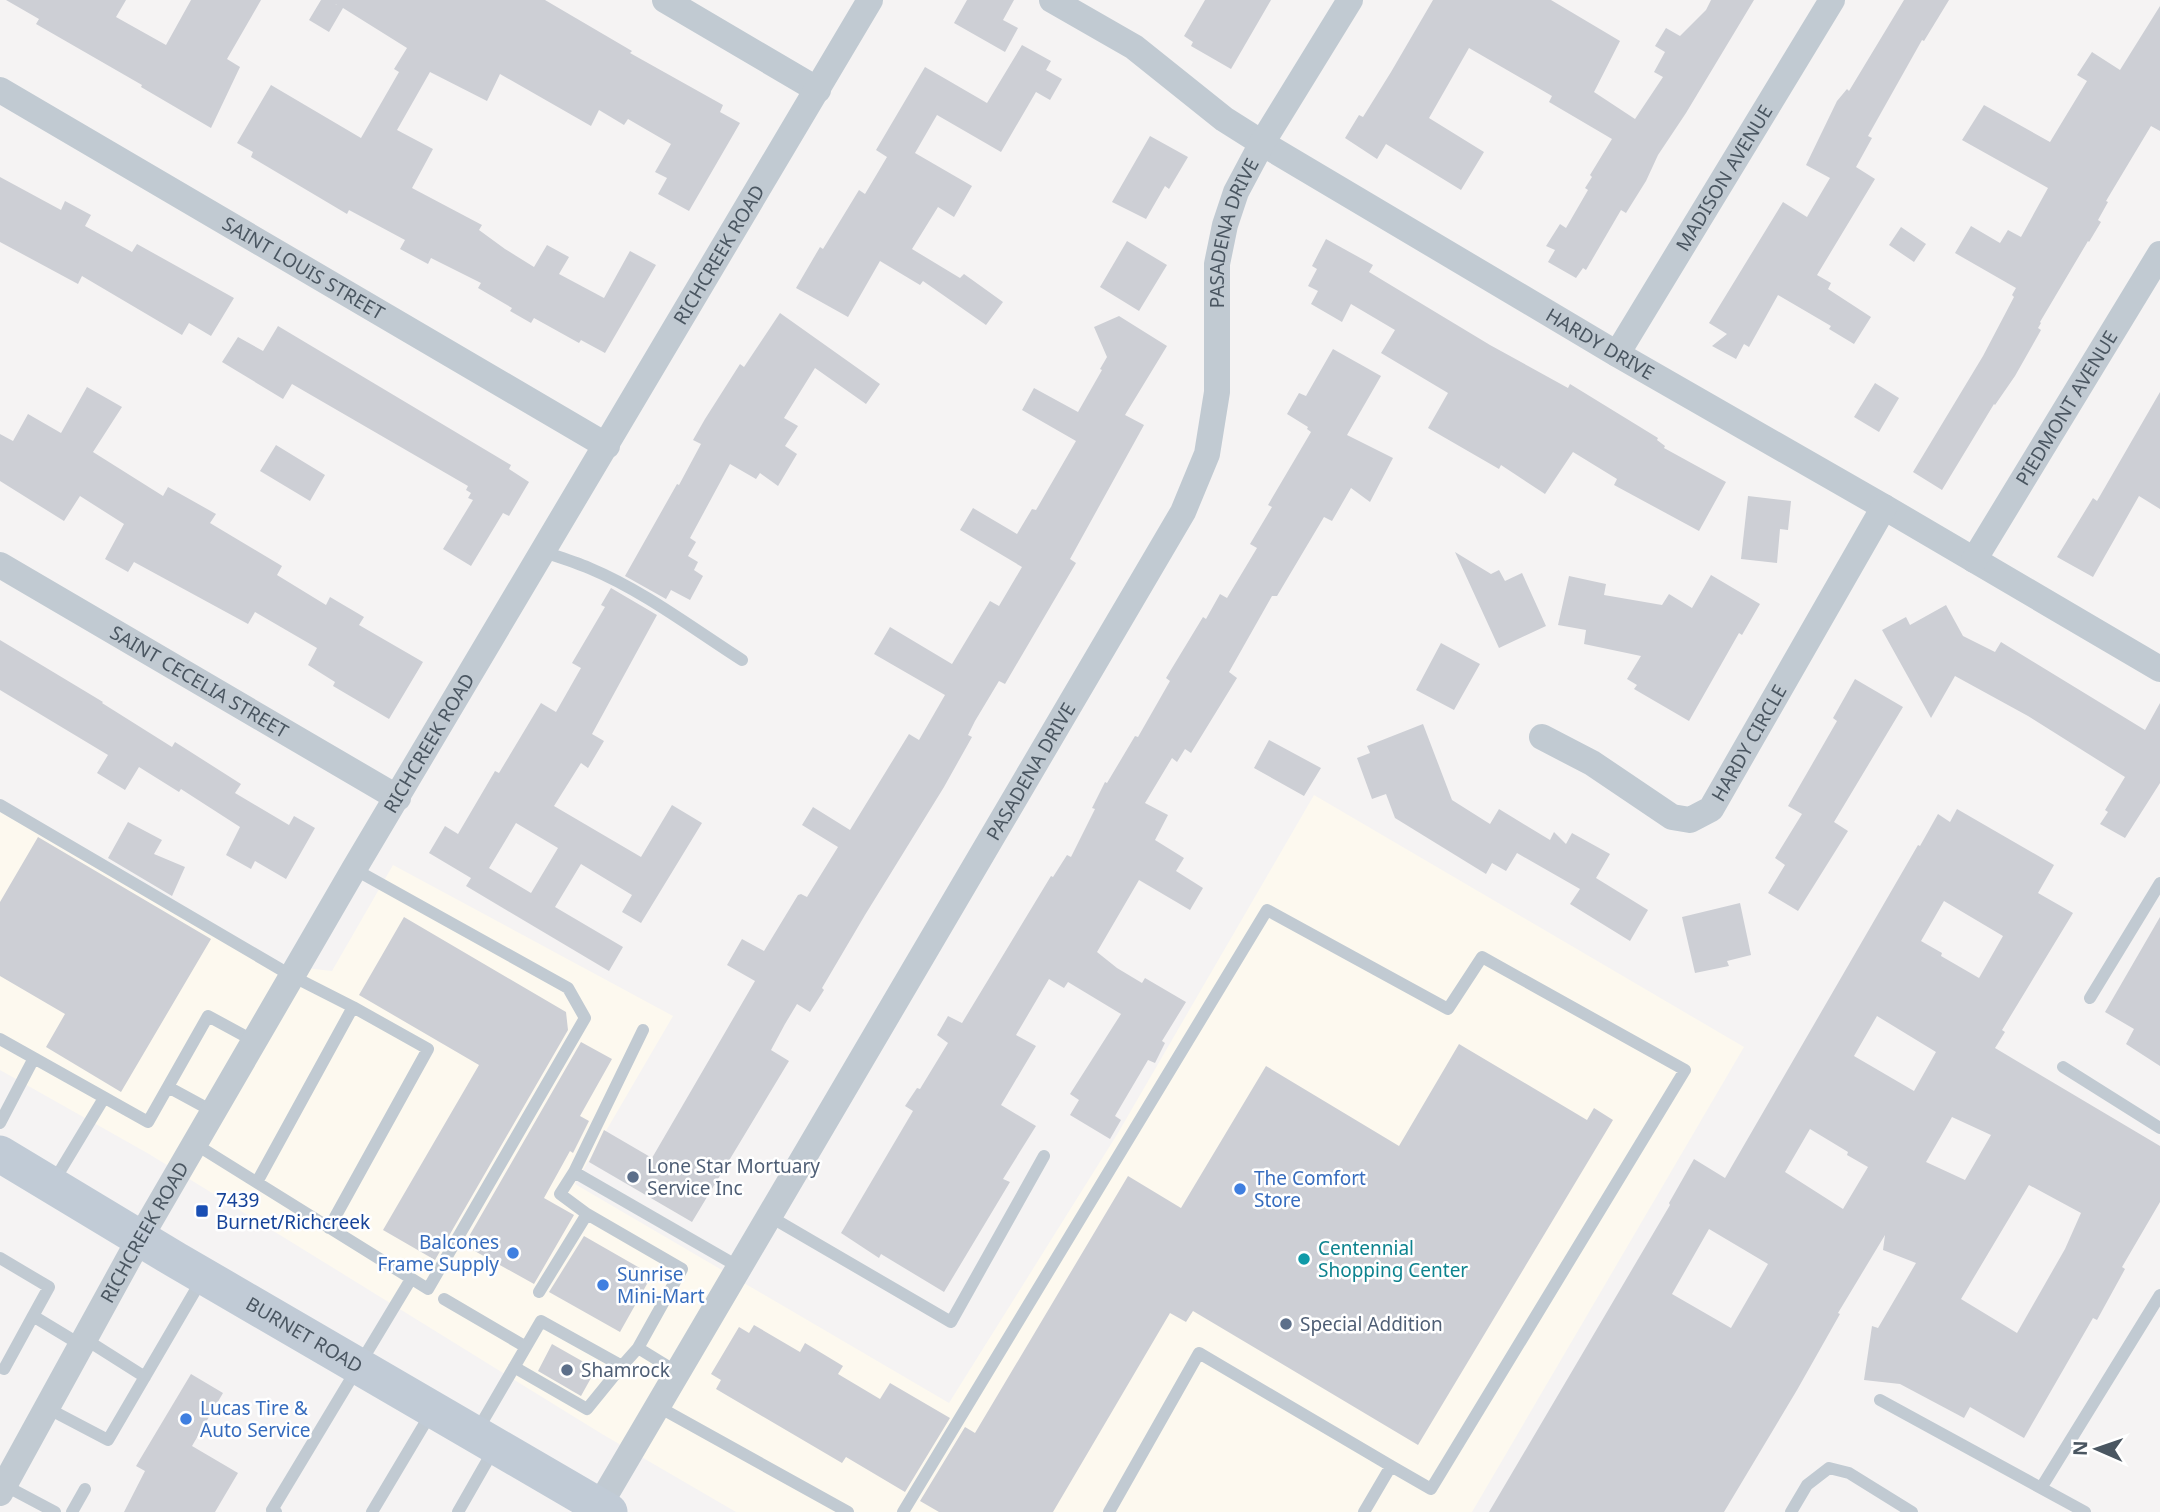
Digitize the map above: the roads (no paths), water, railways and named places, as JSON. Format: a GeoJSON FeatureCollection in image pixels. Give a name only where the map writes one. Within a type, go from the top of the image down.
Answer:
{"type":"FeatureCollection","features":[{"type":"Feature","properties":{"kind":"main road","name":"BURNET ROAD"},"geometry":{"type":"LineString","coordinates":[[0,1154],[604,1509]]}},
{"type":"Feature","properties":{"kind":"street"},"geometry":{"type":"LineString","coordinates":[[665,0],[818,90]]}},
{"type":"Feature","properties":{"kind":"street","name":"RICHCREEK ROAD"},"geometry":{"type":"LineString","coordinates":[[2,1489],[140,1238],[354,869],[870,0]]}},
{"type":"Feature","properties":{"kind":"street","name":"HARDY DRIVE"},"geometry":{"type":"LineString","coordinates":[[1052,0],[1134,47],[1224,119],[1262,143],[1617,354],[2160,669]]}},
{"type":"Feature","properties":{"kind":"street","name":"PASADENA DRIVE"},"geometry":{"type":"LineString","coordinates":[[604,1509],[657,1406],[1183,512],[1207,454],[1217,392],[1217,264],[1225,225],[1236,192],[1262,143],[1350,0]]}},
{"type":"Feature","properties":{"kind":"street","name":"MADISON AVENUE"},"geometry":{"type":"LineString","coordinates":[[1617,354],[1832,0]]}},
{"type":"Feature","properties":{"kind":"street","name":"SAINT LOUIS STREET"},"geometry":{"type":"LineString","coordinates":[[0,90],[607,446]]}},
{"type":"Feature","properties":{"kind":"street","name":"PIEDMONT AVENUE"},"geometry":{"type":"LineString","coordinates":[[1974,560],[2160,254]]}},
{"type":"Feature","properties":{"kind":"street","name":"HARDY CIRCLE"},"geometry":{"type":"LineString","coordinates":[[1542,737],[1592,763],[1672,817],[1690,820],[1711,808],[1884,507]]}},
{"type":"Feature","properties":{"kind":"street","name":"SAINT CECELIA STREET"},"geometry":{"type":"LineString","coordinates":[[0,565],[398,799]]}},
{"type":"Feature","properties":{"kind":"lane"},"geometry":{"type":"LineString","coordinates":[[544,552],[590,568],[619,583],[742,660]]}},
{"type":"Feature","properties":{"kind":"lane"},"geometry":{"type":"LineString","coordinates":[[0,805],[292,976],[353,1006],[428,1049],[329,1228]]}},
{"type":"Feature","properties":{"kind":"lane"},"geometry":{"type":"LineString","coordinates":[[195,1144],[428,1289],[585,1018],[568,988],[354,869]]}},
{"type":"Feature","properties":{"kind":"lane"},"geometry":{"type":"LineString","coordinates":[[2090,998],[2160,883]]}},
{"type":"Feature","properties":{"kind":"lane"},"geometry":{"type":"LineString","coordinates":[[903,1512],[1267,910],[1448,1009],[1482,957],[1685,1070],[1431,1489],[1199,1353],[1109,1512]]}},
{"type":"Feature","properties":{"kind":"lane"},"geometry":{"type":"LineString","coordinates":[[257,1182],[353,1006]]}},
{"type":"Feature","properties":{"kind":"lane"},"geometry":{"type":"LineString","coordinates":[[0,1039],[148,1122],[208,1016],[254,1041]]}},
{"type":"Feature","properties":{"kind":"lane"},"geometry":{"type":"LineString","coordinates":[[514,1367],[587,1409],[638,1348],[682,1269],[587,1214],[560,1194],[574,1172],[643,1030]]}},
{"type":"Feature","properties":{"kind":"lane"},"geometry":{"type":"LineString","coordinates":[[0,1123],[34,1058]]}},
{"type":"Feature","properties":{"kind":"lane"},"geometry":{"type":"LineString","coordinates":[[2063,1067],[2160,1128]]}},
{"type":"Feature","properties":{"kind":"lane"},"geometry":{"type":"LineString","coordinates":[[169,1087],[214,1112]]}},
{"type":"Feature","properties":{"kind":"lane"},"geometry":{"type":"LineString","coordinates":[[52,1185],[104,1097]]}},
{"type":"Feature","properties":{"kind":"lane"},"geometry":{"type":"LineString","coordinates":[[769,1216],[951,1322],[1044,1156]]}},
{"type":"Feature","properties":{"kind":"lane"},"geometry":{"type":"LineString","coordinates":[[574,1172],[739,1267]]}},
{"type":"Feature","properties":{"kind":"lane"},"geometry":{"type":"LineString","coordinates":[[540,1292],[587,1214]]}},
{"type":"Feature","properties":{"kind":"lane"},"geometry":{"type":"LineString","coordinates":[[0,1258],[49,1287],[4,1369]]}},
{"type":"Feature","properties":{"kind":"lane"},"geometry":{"type":"LineString","coordinates":[[47,1408],[108,1440],[204,1276]]}},
{"type":"Feature","properties":{"kind":"lane"},"geometry":{"type":"LineString","coordinates":[[276,1512],[272,1510],[411,1279]]}},
{"type":"Feature","properties":{"kind":"lane"},"geometry":{"type":"LineString","coordinates":[[2041,1488],[2160,1295]]}},
{"type":"Feature","properties":{"kind":"lane"},"geometry":{"type":"LineString","coordinates":[[444,1299],[526,1347]]}},
{"type":"Feature","properties":{"kind":"lane"},"geometry":{"type":"LineString","coordinates":[[33,1316],[145,1377]]}},
{"type":"Feature","properties":{"kind":"lane"},"geometry":{"type":"LineString","coordinates":[[458,1512],[514,1367],[541,1321],[622,1366]]}},
{"type":"Feature","properties":{"kind":"lane"},"geometry":{"type":"LineString","coordinates":[[638,1348],[677,1372]]}},
{"type":"Feature","properties":{"kind":"lane"},"geometry":{"type":"LineString","coordinates":[[1880,1400],[2085,1512]]}},
{"type":"Feature","properties":{"kind":"lane"},"geometry":{"type":"LineString","coordinates":[[657,1406],[840,1510]]}},
{"type":"Feature","properties":{"kind":"lane"},"geometry":{"type":"LineString","coordinates":[[372,1512],[434,1409]]}},
{"type":"Feature","properties":{"kind":"lane"},"geometry":{"type":"LineString","coordinates":[[1364,1512],[1391,1466]]}},
{"type":"Feature","properties":{"kind":"lane"},"geometry":{"type":"LineString","coordinates":[[1791,1512],[1807,1485],[1829,1468],[1849,1473],[1912,1512]]}},
{"type":"Feature","properties":{"kind":"lane"},"geometry":{"type":"LineString","coordinates":[[2,1489],[55,1512]]}},
{"type":"Feature","properties":{"kind":"lane"},"geometry":{"type":"LineString","coordinates":[[72,1512],[85,1489]]}},
{"type":"Feature","properties":{"kind":"place","name":"Lone Star Mortuary Service Inc"},"geometry":{"type":"Point","coordinates":[633,1177]}},
{"type":"Feature","properties":{"kind":"place","name":"The Comfort Store"},"geometry":{"type":"Point","coordinates":[1240,1189]}},
{"type":"Feature","properties":{"kind":"place","name":"7439 Burnet/Richcreek"},"geometry":{"type":"Point","coordinates":[202,1211]}},
{"type":"Feature","properties":{"kind":"place","name":"Balcones Frame Supply"},"geometry":{"type":"Point","coordinates":[513,1253]}},
{"type":"Feature","properties":{"kind":"place","name":"Centennial Shopping Center"},"geometry":{"type":"Point","coordinates":[1304,1259]}},
{"type":"Feature","properties":{"kind":"place","name":"Sunrise Mini-Mart"},"geometry":{"type":"Point","coordinates":[603,1285]}},
{"type":"Feature","properties":{"kind":"place","name":"Special Addition"},"geometry":{"type":"Point","coordinates":[1286,1324]}},
{"type":"Feature","properties":{"kind":"place","name":"Shamrock"},"geometry":{"type":"Point","coordinates":[567,1370]}},
{"type":"Feature","properties":{"kind":"place","name":"Lucas Tire & Auto Service"},"geometry":{"type":"Point","coordinates":[186,1419]}}]}
